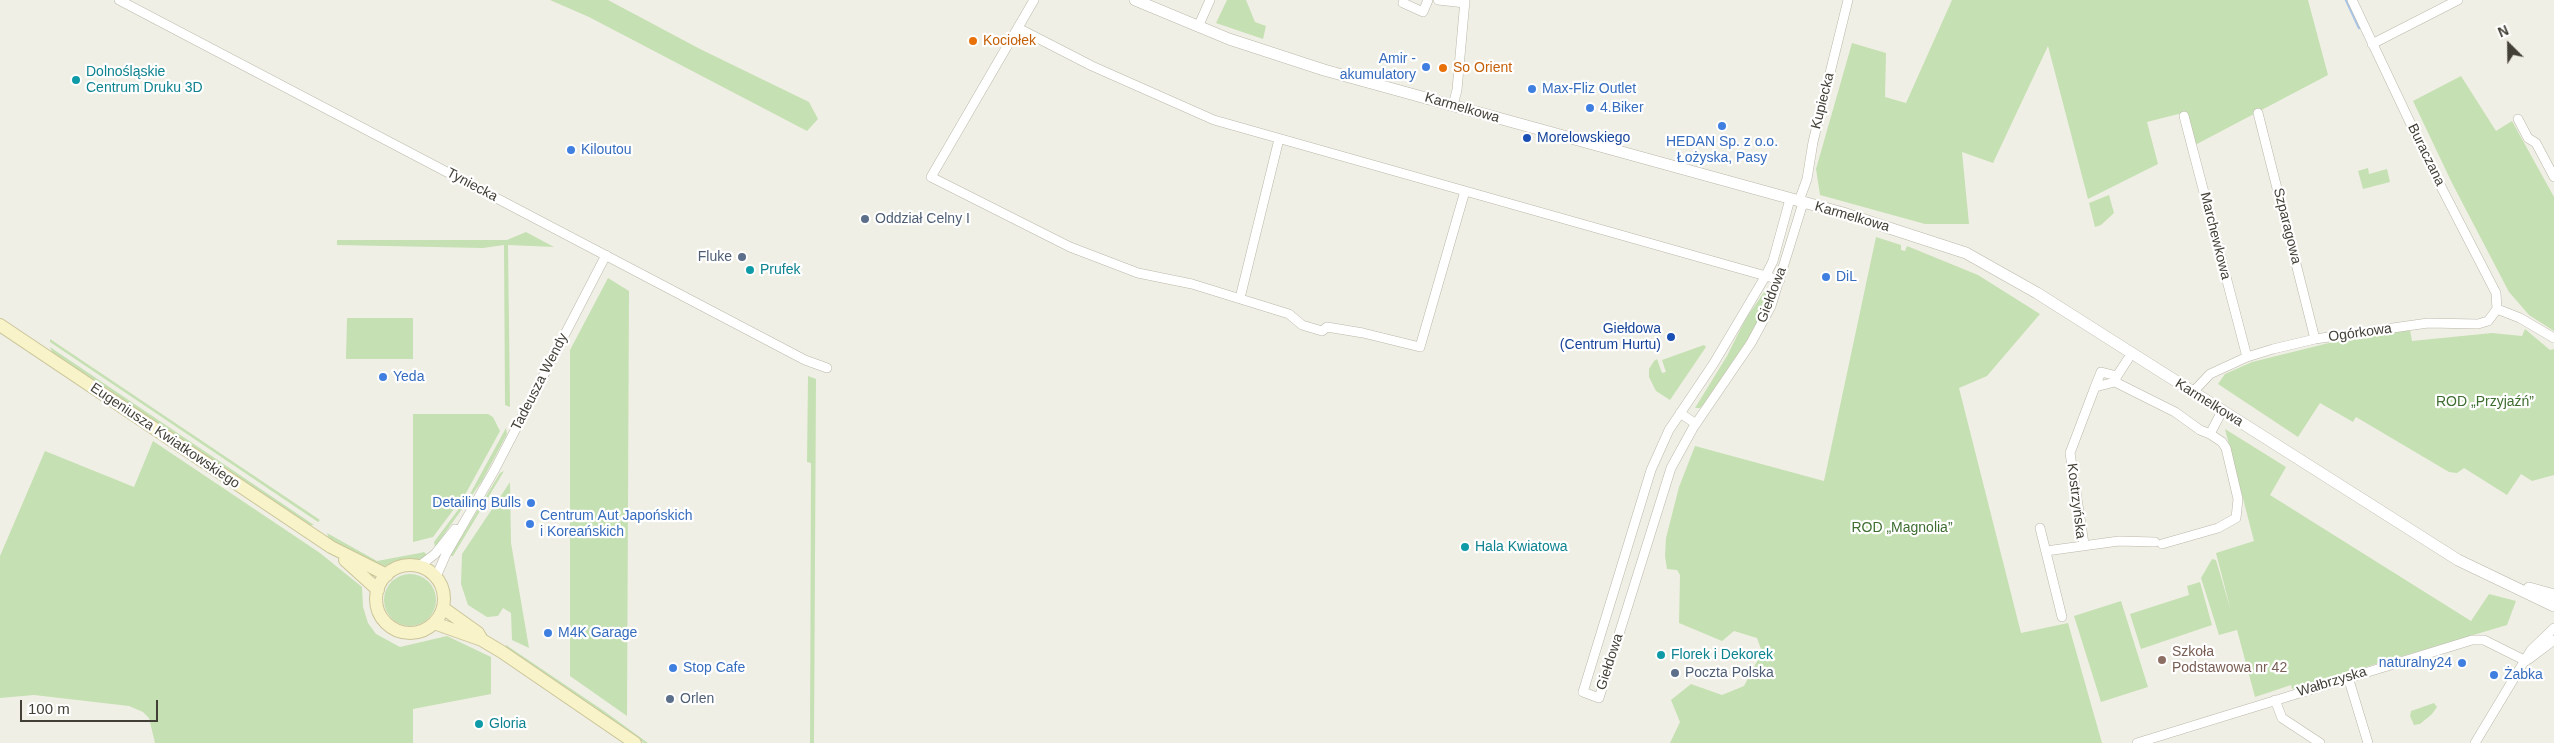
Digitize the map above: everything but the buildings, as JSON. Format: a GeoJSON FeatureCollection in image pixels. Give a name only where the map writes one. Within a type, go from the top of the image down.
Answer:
{"type":"FeatureCollection","features":[{"type":"Feature","properties":{"kind":"main road","name":"Eugeniusza Kwiatkowskiego"},"geometry":{"type":"LineString","coordinates":[[0,325],[330,547],[387,575]]}},
{"type":"Feature","properties":{"kind":"main road","name":"Eugeniusza Kwiatkowskiego"},"geometry":{"type":"LineString","coordinates":[[330,547],[378,590]]}},
{"type":"Feature","properties":{"kind":"main road"},"geometry":{"type":"LineString","coordinates":[[401,567],[418,567],[436,577],[444,595],[443,608],[434,623],[424,630],[411,633],[393,628],[380,615],[376,602],[378,590],[387,575],[401,567]]}},
{"type":"Feature","properties":{"kind":"main road"},"geometry":{"type":"LineString","coordinates":[[443,608],[478,633],[482,640]]}},
{"type":"Feature","properties":{"kind":"main road"},"geometry":{"type":"LineString","coordinates":[[434,623],[482,640],[549,683],[635,743]]}},
{"type":"Feature","properties":{"kind":"street","name":"Tyniecka"},"geometry":{"type":"LineString","coordinates":[[119,0],[805,360],[827,368]]}},
{"type":"Feature","properties":{"kind":"street"},"geometry":{"type":"LineString","coordinates":[[1034,0],[931,176],[1070,247],[1138,273],[1192,284],[1289,314],[1302,325],[1322,331],[1327,327],[1363,333],[1420,347],[1465,191]]}},
{"type":"Feature","properties":{"kind":"street","name":"Karmelkowa"},"geometry":{"type":"LineString","coordinates":[[1135,0],[1198,27],[1324,70],[1797,201],[1966,253],[2036,293],[2458,560],[2554,606]]}},
{"type":"Feature","properties":{"kind":"street"},"geometry":{"type":"LineString","coordinates":[[1198,27],[1210,0]]}},
{"type":"Feature","properties":{"kind":"street"},"geometry":{"type":"LineString","coordinates":[[1404,0],[1403,3],[1423,12],[1428,0]]}},
{"type":"Feature","properties":{"kind":"street"},"geometry":{"type":"LineString","coordinates":[[1438,0],[1465,2],[1457,90],[1453,106]]}},
{"type":"Feature","properties":{"kind":"street","name":"Kupiecka"},"geometry":{"type":"LineString","coordinates":[[1797,201],[1807,179],[1813,142],[1848,0]]}},
{"type":"Feature","properties":{"kind":"street","name":"Buraczana"},"geometry":{"type":"LineString","coordinates":[[2352,0],[2435,175],[2496,293],[2497,310]]}},
{"type":"Feature","properties":{"kind":"street"},"geometry":{"type":"LineString","coordinates":[[2372,44],[2458,0]]}},
{"type":"Feature","properties":{"kind":"street"},"geometry":{"type":"LineString","coordinates":[[1018,28],[1164,100],[1214,120],[1780,280]]}},
{"type":"Feature","properties":{"kind":"street","name":"Szparagowa"},"geometry":{"type":"LineString","coordinates":[[2258,114],[2315,339]]}},
{"type":"Feature","properties":{"kind":"street","name":"Marchewkowa"},"geometry":{"type":"LineString","coordinates":[[2184,116],[2247,357]]}},
{"type":"Feature","properties":{"kind":"street"},"geometry":{"type":"LineString","coordinates":[[2518,119],[2528,138],[2536,143],[2554,177]]}},
{"type":"Feature","properties":{"kind":"street"},"geometry":{"type":"LineString","coordinates":[[1240,298],[1280,139]]}},
{"type":"Feature","properties":{"kind":"street","name":"Giełdowa"},"geometry":{"type":"LineString","coordinates":[[1797,201],[1780,280],[1771,306],[1760,328],[1696,424],[1671,468],[1598,698],[1583,692],[1651,470],[1663,441],[1714,363],[1765,277],[1797,201]]}},
{"type":"Feature","properties":{"kind":"street","name":"Tadeusza Wendy"},"geometry":{"type":"LineString","coordinates":[[436,577],[444,557],[495,469],[606,255]]}},
{"type":"Feature","properties":{"kind":"street"},"geometry":{"type":"LineString","coordinates":[[2497,310],[2531,324],[2554,338]]}},
{"type":"Feature","properties":{"kind":"street","name":"Ogórkowa"},"geometry":{"type":"LineString","coordinates":[[2193,392],[2210,374],[2247,357],[2315,339],[2428,323],[2478,324],[2488,321],[2497,310]]}},
{"type":"Feature","properties":{"kind":"street"},"geometry":{"type":"LineString","coordinates":[[2095,387],[2116,379],[2128,359]]}},
{"type":"Feature","properties":{"kind":"street","name":"Kostrzyńska"},"geometry":{"type":"LineString","coordinates":[[2046,551],[2084,544],[2070,453],[2101,372],[2116,379]]}},
{"type":"Feature","properties":{"kind":"street"},"geometry":{"type":"LineString","coordinates":[[2084,544],[2119,541],[2158,543],[2218,528],[2236,518],[2238,500],[2226,448],[2222,442],[2200,430],[2175,412],[2116,379]]}},
{"type":"Feature","properties":{"kind":"street"},"geometry":{"type":"LineString","coordinates":[[2210,434],[2222,411]]}},
{"type":"Feature","properties":{"kind":"street"},"geometry":{"type":"LineString","coordinates":[[1680,413],[1696,424]]}},
{"type":"Feature","properties":{"kind":"street","name":"Tadeusza Wendy"},"geometry":{"type":"LineString","coordinates":[[418,567],[435,554],[472,507]]}},
{"type":"Feature","properties":{"kind":"street"},"geometry":{"type":"LineString","coordinates":[[2040,528],[2062,617]]}},
{"type":"Feature","properties":{"kind":"street"},"geometry":{"type":"LineString","coordinates":[[1625,555],[1641,560]]}},
{"type":"Feature","properties":{"kind":"street","name":"Karmelkowa"},"geometry":{"type":"LineString","coordinates":[[2503,583],[2554,595]]}},
{"type":"Feature","properties":{"kind":"street"},"geometry":{"type":"LineString","coordinates":[[1614,591],[1631,596]]}},
{"type":"Feature","properties":{"kind":"street"},"geometry":{"type":"LineString","coordinates":[[2475,743],[2535,646],[2554,628]]}},
{"type":"Feature","properties":{"kind":"street","name":"Wałbrzyska"},"geometry":{"type":"LineString","coordinates":[[2137,743],[2472,640],[2484,640],[2526,661]]}},
{"type":"Feature","properties":{"kind":"street"},"geometry":{"type":"LineString","coordinates":[[2526,661],[2554,640]]}},
{"type":"Feature","properties":{"kind":"street"},"geometry":{"type":"LineString","coordinates":[[2348,677],[2368,743]]}},
{"type":"Feature","properties":{"kind":"street"},"geometry":{"type":"LineString","coordinates":[[2274,700],[2282,718],[2320,743]]}},
{"type":"Feature","properties":{"kind":"green space"},"geometry":{"type":"Polygon","coordinates":[[[550,0],[608,0],[700,49],[809,102],[818,119],[807,131],[589,17],[550,0]]]}},
{"type":"Feature","properties":{"kind":"green space"},"geometry":{"type":"Polygon","coordinates":[[[1227,0],[1246,0],[1255,22],[1266,26],[1263,39],[1216,23],[1227,0]]]}},
{"type":"Feature","properties":{"kind":"green space"},"geometry":{"type":"Polygon","coordinates":[[[1952,0],[2308,0],[2328,75],[2195,145],[2186,112],[2147,122],[2158,164],[2088,199],[2048,46],[1993,163],[1962,152],[1969,224],[1925,224],[1820,195],[1816,169],[1852,43],[1886,53],[1885,97],[1906,103],[1952,0]]]}},
{"type":"Feature","properties":{"kind":"green space"},"geometry":{"type":"Polygon","coordinates":[[[2461,76],[2496,131],[2512,121],[2554,197],[2554,331],[2529,315],[2509,292],[2452,183],[2413,101],[2461,76]]]}},
{"type":"Feature","properties":{"kind":"green space"},"geometry":{"type":"Polygon","coordinates":[[[2368,168],[2369,174],[2387,169],[2390,182],[2363,189],[2358,171],[2368,168]]]}},
{"type":"Feature","properties":{"kind":"green space"},"geometry":{"type":"Polygon","coordinates":[[[2109,195],[2114,213],[2101,225],[2095,227],[2089,203],[2109,195]]]}},
{"type":"Feature","properties":{"kind":"green space"},"geometry":{"type":"Polygon","coordinates":[[[526,232],[554,247],[508,245],[510,407],[505,405],[504,245],[483,248],[337,245],[337,240],[507,240],[526,232]]]}},
{"type":"Feature","properties":{"kind":"green space","name":"ROD „Magnolia”"},"geometry":{"type":"Polygon","coordinates":[[[1876,237],[1901,245],[1901,250],[1905,251],[1907,246],[1978,275],[2040,314],[1987,376],[1959,388],[2021,633],[2068,623],[2102,743],[1670,743],[1680,722],[1671,700],[1691,684],[1722,695],[1744,686],[1762,652],[1757,638],[1734,631],[1722,641],[1679,623],[1680,575],[1677,570],[1667,569],[1665,556],[1666,538],[1679,487],[1695,446],[1824,481],[1876,237]]]}},
{"type":"Feature","properties":{"kind":"green space"},"geometry":{"type":"Polygon","coordinates":[[[608,278],[629,291],[627,716],[570,676],[570,350],[608,278]]]}},
{"type":"Feature","properties":{"kind":"green space"},"geometry":{"type":"Polygon","coordinates":[[[1765,291],[1769,294],[1768,299],[1752,333],[1703,405],[1700,408],[1695,408],[1727,356],[1746,318],[1765,291]]]}},
{"type":"Feature","properties":{"kind":"green space"},"geometry":{"type":"Polygon","coordinates":[[[347,318],[413,318],[413,359],[346,359],[347,318]]]}},
{"type":"Feature","properties":{"kind":"green space","name":"ROD „Przyjaźń”"},"geometry":{"type":"Polygon","coordinates":[[[2525,329],[2550,350],[2554,349],[2554,475],[2532,481],[2521,474],[2507,495],[2464,468],[2457,473],[2449,472],[2356,417],[2353,422],[2320,403],[2298,437],[2218,384],[2225,374],[2252,362],[2341,340],[2410,330],[2412,341],[2492,333],[2522,336],[2525,329]]]}},
{"type":"Feature","properties":{"kind":"green space"},"geometry":{"type":"Polygon","coordinates":[[[50,339],[320,520],[318,522],[50,342],[50,339]]]}},
{"type":"Feature","properties":{"kind":"green space"},"geometry":{"type":"Polygon","coordinates":[[[1704,345],[1706,347],[1670,400],[1656,391],[1649,377],[1649,369],[1654,361],[1657,359],[1662,373],[1666,372],[1662,360],[1704,345]]]}},
{"type":"Feature","properties":{"kind":"green space"},"geometry":{"type":"Polygon","coordinates":[[[50,347],[314,525],[308,525],[53,354],[50,347]]]}},
{"type":"Feature","properties":{"kind":"green space"},"geometry":{"type":"Polygon","coordinates":[[[808,376],[816,379],[814,743],[810,743],[811,463],[807,462],[808,376]]]}},
{"type":"Feature","properties":{"kind":"green space"},"geometry":{"type":"Polygon","coordinates":[[[413,414],[488,414],[493,417],[500,431],[466,493],[433,537],[413,542],[413,414]]]}},
{"type":"Feature","properties":{"kind":"green space"},"geometry":{"type":"Polygon","coordinates":[[[506,428],[507,434],[482,481],[435,547],[434,542],[470,494],[506,428]]]}},
{"type":"Feature","properties":{"kind":"green space"},"geometry":{"type":"Polygon","coordinates":[[[2225,429],[2286,467],[2270,495],[2471,621],[2489,594],[2516,601],[2507,625],[2292,689],[2291,685],[2255,697],[2237,630],[2219,635],[2201,578],[2212,559],[2216,560],[2231,611],[2216,553],[2254,541],[2225,429]]]}},
{"type":"Feature","properties":{"kind":"green space"},"geometry":{"type":"Polygon","coordinates":[[[153,441],[320,553],[362,587],[363,607],[368,623],[376,634],[400,647],[447,636],[491,657],[491,694],[413,709],[413,743],[155,743],[149,718],[143,712],[129,706],[34,695],[0,698],[0,556],[45,451],[134,487],[153,441]]]}},
{"type":"Feature","properties":{"kind":"green space"},"geometry":{"type":"Polygon","coordinates":[[[504,471],[453,556],[450,556],[500,473],[504,471]]]}},
{"type":"Feature","properties":{"kind":"green space"},"geometry":{"type":"Polygon","coordinates":[[[510,482],[511,543],[529,648],[512,640],[511,613],[503,608],[498,616],[487,617],[468,605],[461,584],[462,554],[510,482]]]}},
{"type":"Feature","properties":{"kind":"green space"},"geometry":{"type":"Polygon","coordinates":[[[327,533],[377,561],[424,552],[428,556],[420,559],[398,561],[385,566],[375,565],[329,539],[327,533]]]}},
{"type":"Feature","properties":{"kind":"green space"},"geometry":{"type":"Polygon","coordinates":[[[410,574],[420,576],[428,582],[434,590],[436,600],[434,610],[428,618],[420,624],[410,626],[400,624],[392,618],[386,610],[384,600],[386,590],[392,582],[400,576],[410,574]]]}},
{"type":"Feature","properties":{"kind":"green space"},"geometry":{"type":"Polygon","coordinates":[[[2200,582],[2212,625],[2141,649],[2130,614],[2189,595],[2187,586],[2200,582]]]}},
{"type":"Feature","properties":{"kind":"green space"},"geometry":{"type":"Polygon","coordinates":[[[2121,601],[2148,687],[2101,702],[2074,616],[2121,601]]]}},
{"type":"Feature","properties":{"kind":"green space"},"geometry":{"type":"Polygon","coordinates":[[[506,645],[648,743],[644,743],[505,647],[506,645]]]}},
{"type":"Feature","properties":{"kind":"green space"},"geometry":{"type":"Polygon","coordinates":[[[2434,703],[2437,707],[2432,714],[2420,724],[2414,725],[2410,716],[2411,711],[2434,703]]]}},
{"type":"Feature","properties":{"kind":"waterway"},"geometry":{"type":"LineString","coordinates":[[2346,0],[2359,28]]}},
{"type":"Feature","properties":{"kind":"place","name":"Kociołek"},"geometry":{"type":"Point","coordinates":[973,41]}},
{"type":"Feature","properties":{"kind":"place","name":"Amir - akumulatory"},"geometry":{"type":"Point","coordinates":[1426,67]}},
{"type":"Feature","properties":{"kind":"place","name":"So Orient"},"geometry":{"type":"Point","coordinates":[1443,68]}},
{"type":"Feature","properties":{"kind":"place","name":"Dolnośląskie Centrum Druku 3D"},"geometry":{"type":"Point","coordinates":[76,80]}},
{"type":"Feature","properties":{"kind":"place","name":"Max-Fliz Outlet"},"geometry":{"type":"Point","coordinates":[1532,89]}},
{"type":"Feature","properties":{"kind":"place","name":"4.Biker"},"geometry":{"type":"Point","coordinates":[1590,108]}},
{"type":"Feature","properties":{"kind":"place","name":"HEDAN Sp. z o.o. Łożyska, Pasy"},"geometry":{"type":"Point","coordinates":[1722,126]}},
{"type":"Feature","properties":{"kind":"place","name":"Morelowskiego"},"geometry":{"type":"Point","coordinates":[1527,138]}},
{"type":"Feature","properties":{"kind":"place","name":"Kiloutou"},"geometry":{"type":"Point","coordinates":[571,150]}},
{"type":"Feature","properties":{"kind":"place","name":"Oddział Celny I"},"geometry":{"type":"Point","coordinates":[865,219]}},
{"type":"Feature","properties":{"kind":"place","name":"Fluke"},"geometry":{"type":"Point","coordinates":[742,257]}},
{"type":"Feature","properties":{"kind":"place","name":"Prufek"},"geometry":{"type":"Point","coordinates":[750,270]}},
{"type":"Feature","properties":{"kind":"place","name":"DiL"},"geometry":{"type":"Point","coordinates":[1826,277]}},
{"type":"Feature","properties":{"kind":"place","name":"Giełdowa (Centrum Hurtu)"},"geometry":{"type":"Point","coordinates":[1671,337]}},
{"type":"Feature","properties":{"kind":"place","name":"Yeda"},"geometry":{"type":"Point","coordinates":[383,377]}},
{"type":"Feature","properties":{"kind":"place","name":"Detailing Bulls"},"geometry":{"type":"Point","coordinates":[531,503]}},
{"type":"Feature","properties":{"kind":"place","name":"Centrum Aut Japońskich i Koreańskich"},"geometry":{"type":"Point","coordinates":[530,524]}},
{"type":"Feature","properties":{"kind":"place","name":"Hala Kwiatowa"},"geometry":{"type":"Point","coordinates":[1465,547]}},
{"type":"Feature","properties":{"kind":"place","name":"M4K Garage"},"geometry":{"type":"Point","coordinates":[548,633]}},
{"type":"Feature","properties":{"kind":"place","name":"Florek i Dekorek"},"geometry":{"type":"Point","coordinates":[1661,655]}},
{"type":"Feature","properties":{"kind":"place","name":"Szkoła Podstawowa nr 42"},"geometry":{"type":"Point","coordinates":[2162,660]}},
{"type":"Feature","properties":{"kind":"place","name":"naturalny24"},"geometry":{"type":"Point","coordinates":[2462,663]}},
{"type":"Feature","properties":{"kind":"place","name":"Stop Cafe"},"geometry":{"type":"Point","coordinates":[673,668]}},
{"type":"Feature","properties":{"kind":"place","name":"Poczta Polska"},"geometry":{"type":"Point","coordinates":[1675,673]}},
{"type":"Feature","properties":{"kind":"place","name":"Żabka"},"geometry":{"type":"Point","coordinates":[2494,675]}},
{"type":"Feature","properties":{"kind":"place","name":"Orlen"},"geometry":{"type":"Point","coordinates":[670,699]}},
{"type":"Feature","properties":{"kind":"place","name":"Gloria"},"geometry":{"type":"Point","coordinates":[479,724]}}]}
